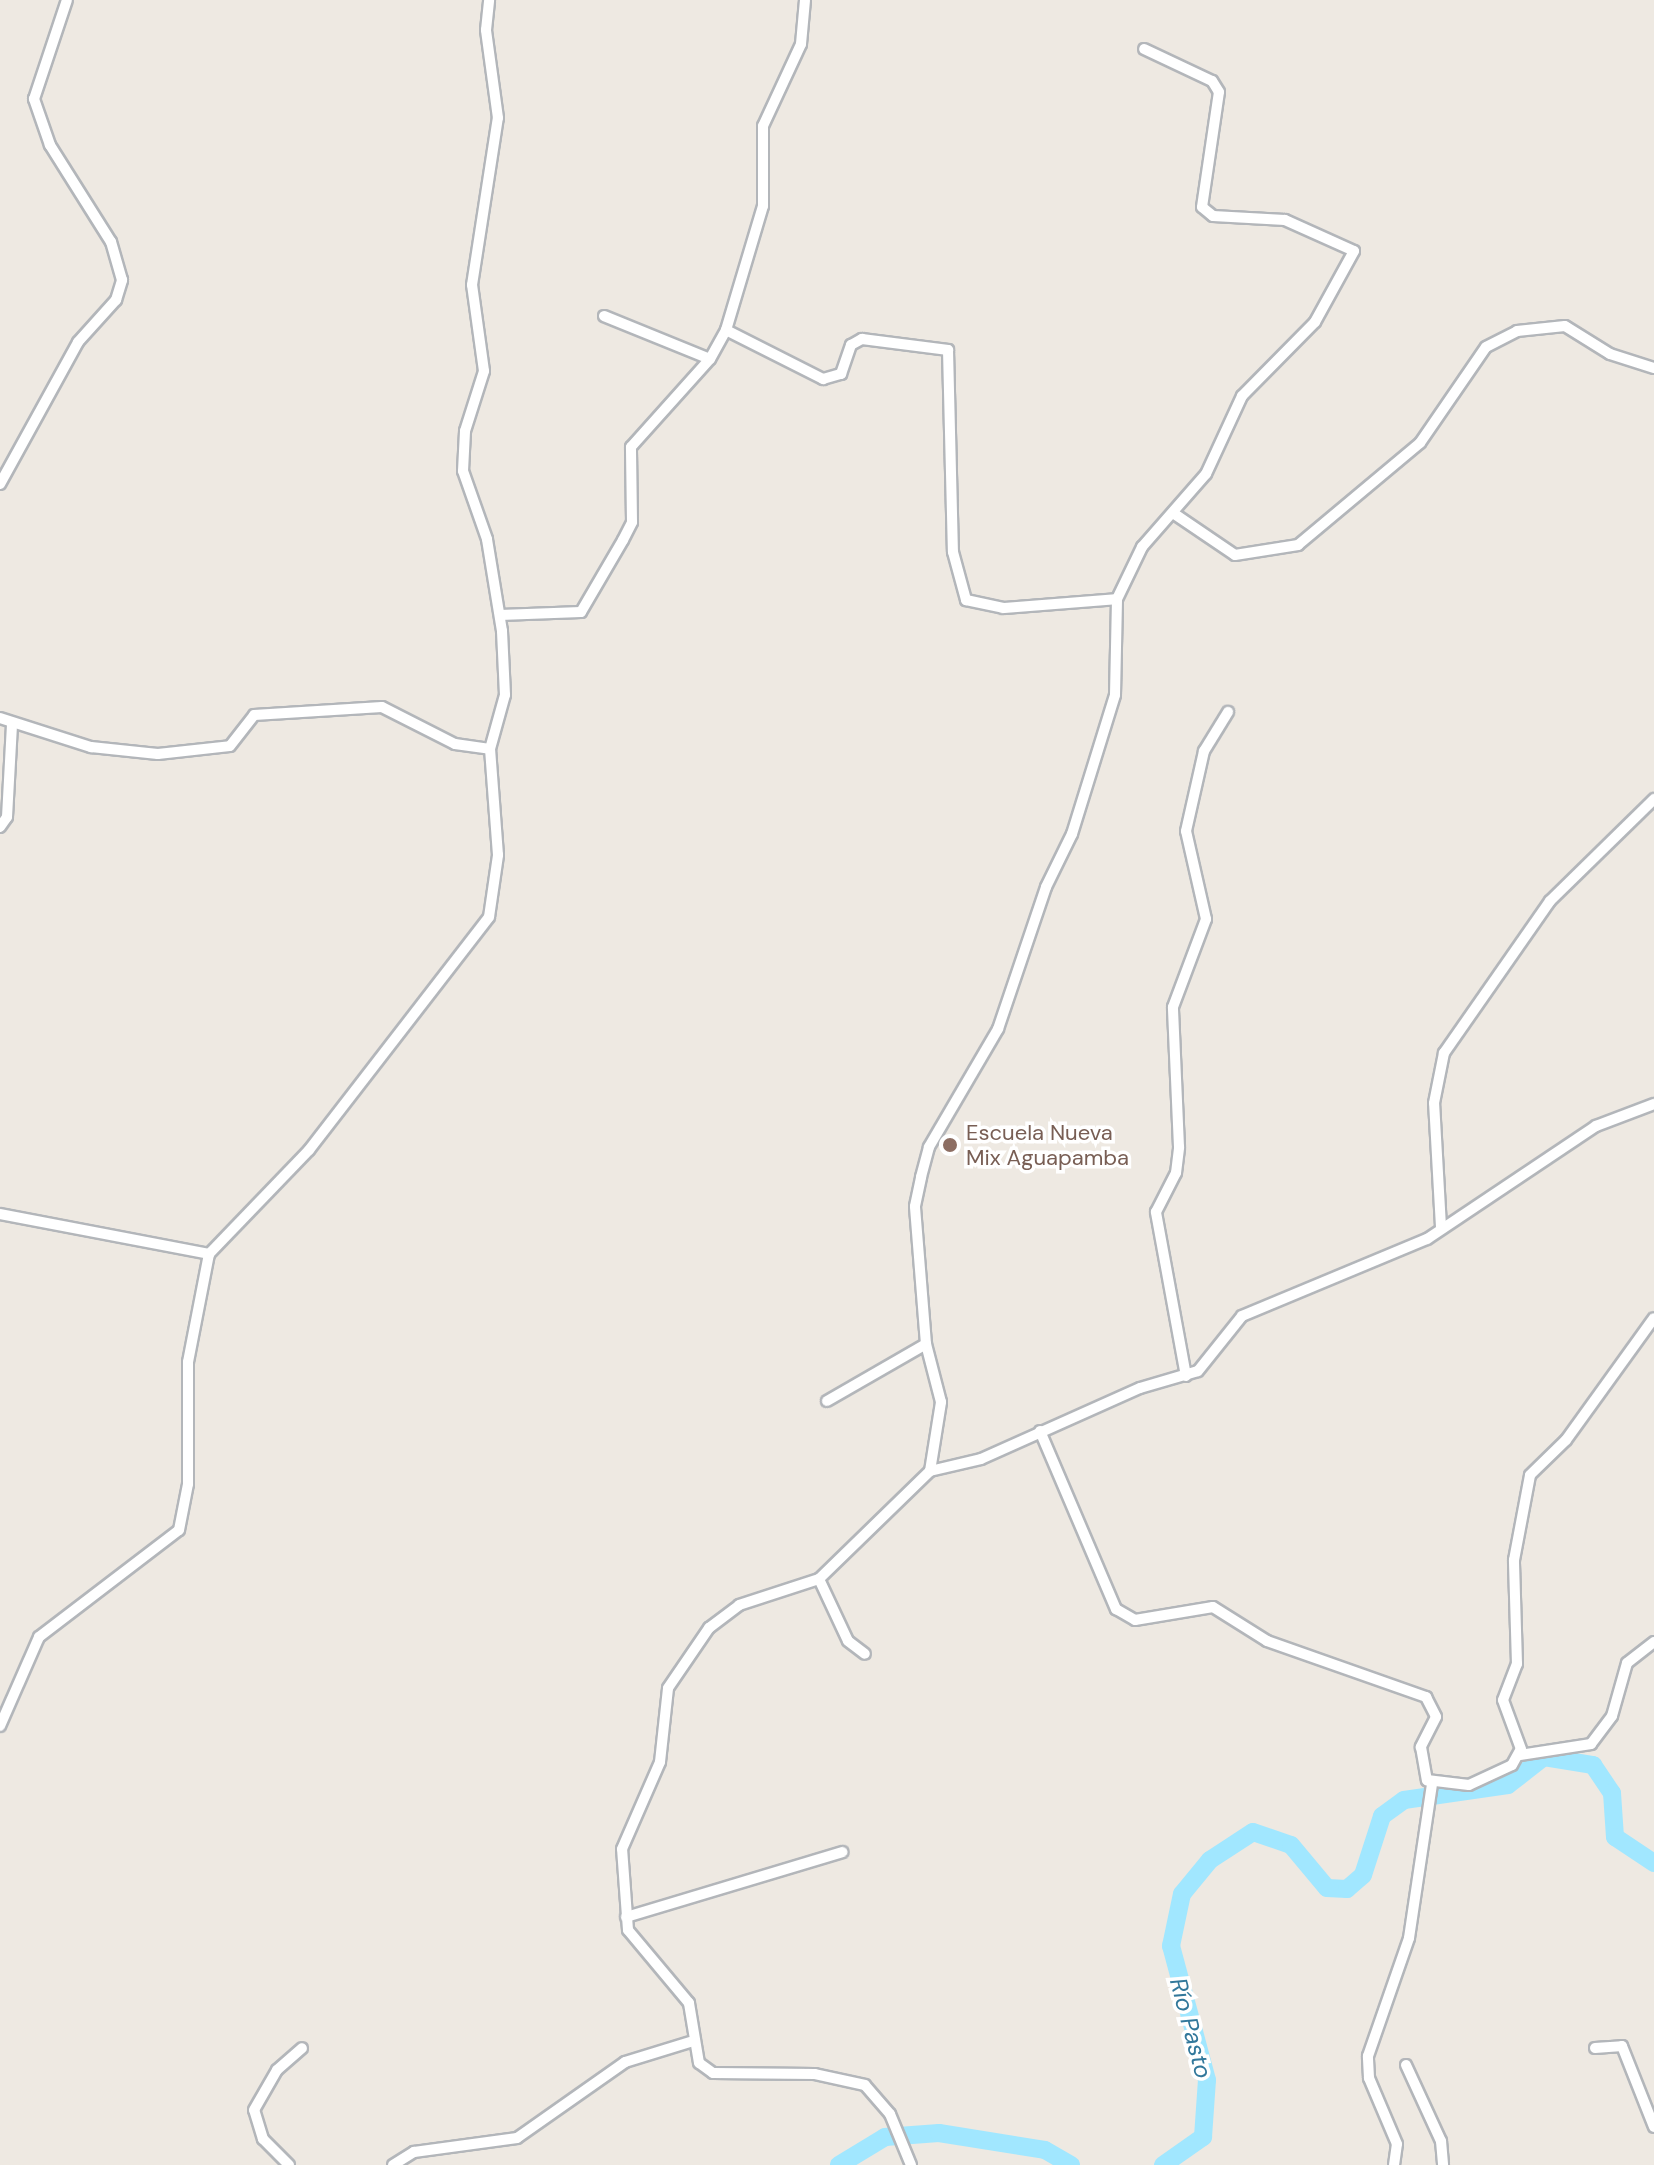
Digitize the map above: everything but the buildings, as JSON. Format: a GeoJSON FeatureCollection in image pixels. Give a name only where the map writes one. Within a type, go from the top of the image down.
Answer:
{"type":"FeatureCollection","features":[{"type":"Feature","properties":{"kind":"street"},"geometry":{"type":"LineString","coordinates":[[0,484],[78,342],[116,300],[122,280],[111,242],[50,145],[34,99],[67,0]]}},
{"type":"Feature","properties":{"kind":"street"},"geometry":{"type":"LineString","coordinates":[[0,1726],[39,1637],[179,1530],[188,1484],[188,1362],[209,1254],[309,1150],[489,917],[498,855],[490,749],[505,695],[500,615],[487,539],[463,471],[465,431],[484,371],[473,252],[498,118],[486,30],[489,0]]}},
{"type":"Feature","properties":{"kind":"street"},"geometry":{"type":"LineString","coordinates":[[500,615],[574,615],[587,608],[632,522],[631,447],[710,359],[726,330],[763,206],[763,126],[801,44],[805,0]]}},
{"type":"Feature","properties":{"kind":"street"},"geometry":{"type":"LineString","coordinates":[[930,1471],[941,1402],[926,1344],[915,1206],[921,1177],[929,1147],[998,1029],[1046,887],[1072,834],[1115,695],[1117,599],[1142,547],[1176,515],[1206,474],[1242,396],[1315,322],[1354,251],[1285,220],[1213,216],[1202,207],[1219,92],[1212,81],[1144,49]]}},
{"type":"Feature","properties":{"kind":"street"},"geometry":{"type":"LineString","coordinates":[[604,316],[710,359]]}},
{"type":"Feature","properties":{"kind":"street"},"geometry":{"type":"LineString","coordinates":[[1176,515],[1235,555],[1298,545],[1420,443],[1486,347],[1517,331],[1565,326],[1610,354],[1654,368]]}},
{"type":"Feature","properties":{"kind":"street"},"geometry":{"type":"LineString","coordinates":[[726,330],[823,379],[841,374],[851,345],[862,339],[948,350],[953,552],[966,600],[1003,608],[1117,599]]}},
{"type":"Feature","properties":{"kind":"street"},"geometry":{"type":"LineString","coordinates":[[0,718],[111,752],[158,754],[230,746],[254,715],[382,707],[455,744],[490,749]]}},
{"type":"Feature","properties":{"kind":"street"},"geometry":{"type":"LineString","coordinates":[[1186,1376],[1156,1212],[1176,1173],[1179,1147],[1173,1007],[1206,919],[1186,831],[1204,751],[1228,712]]}},
{"type":"Feature","properties":{"kind":"street"},"geometry":{"type":"LineString","coordinates":[[0,827],[7,817],[12,724]]}},
{"type":"Feature","properties":{"kind":"street"},"geometry":{"type":"LineString","coordinates":[[1441,1227],[1434,1103],[1444,1053],[1550,901],[1654,799]]}},
{"type":"Feature","properties":{"kind":"street"},"geometry":{"type":"LineString","coordinates":[[911,2165],[890,2114],[865,2085],[842,2079],[713,2073],[690,2042],[689,2003],[633,1942],[626,1917],[622,1849],[660,1762],[661,1712],[678,1669],[723,1613],[819,1579],[930,1471],[981,1459],[1140,1388],[1186,1376],[1242,1316],[1441,1227],[1596,1126],[1654,1104]]}},
{"type":"Feature","properties":{"kind":"street"},"geometry":{"type":"LineString","coordinates":[[0,1214],[209,1254]]}},
{"type":"Feature","properties":{"kind":"street"},"geometry":{"type":"LineString","coordinates":[[1520,1755],[1503,1700],[1517,1664],[1514,1560],[1530,1475],[1566,1440],[1654,1318]]}},
{"type":"Feature","properties":{"kind":"street"},"geometry":{"type":"LineString","coordinates":[[827,1401],[926,1344]]}},
{"type":"Feature","properties":{"kind":"street"},"geometry":{"type":"LineString","coordinates":[[1040,1431],[1116,1609],[1135,1620],[1213,1607],[1267,1641],[1426,1697],[1436,1717],[1420,1756],[1431,1789],[1430,1807],[1409,1938],[1368,2056],[1369,2078],[1397,2144],[1394,2165]]}},
{"type":"Feature","properties":{"kind":"street"},"geometry":{"type":"LineString","coordinates":[[819,1579],[848,1641],[865,1654]]}},
{"type":"Feature","properties":{"kind":"street"},"geometry":{"type":"LineString","coordinates":[[1431,1789],[1491,1778],[1520,1755],[1591,1744],[1612,1716],[1627,1663],[1654,1642]]}},
{"type":"Feature","properties":{"kind":"street"},"geometry":{"type":"LineString","coordinates":[[626,1917],[842,1852]]}},
{"type":"Feature","properties":{"kind":"street"},"geometry":{"type":"LineString","coordinates":[[393,2165],[414,2152],[517,2138],[625,2062],[690,2042]]}},
{"type":"Feature","properties":{"kind":"street"},"geometry":{"type":"LineString","coordinates":[[1595,2048],[1622,2046],[1654,2127]]}},
{"type":"Feature","properties":{"kind":"street"},"geometry":{"type":"LineString","coordinates":[[289,2165],[263,2139],[254,2110],[277,2070],[302,2048]]}},
{"type":"Feature","properties":{"kind":"street"},"geometry":{"type":"LineString","coordinates":[[1406,2065],[1436,2128],[1443,2165]]}},
{"type":"Feature","properties":{"kind":"waterway","name":"Río Pasto"},"geometry":{"type":"LineString","coordinates":[[1163,2165],[1203,2137],[1207,2080],[1171,1946],[1182,1894],[1210,1860],[1253,1832],[1291,1845],[1327,1888],[1347,1889],[1363,1875],[1382,1816],[1404,1800],[1508,1785],[1544,1757],[1593,1765],[1612,1793],[1615,1837],[1654,1863]]}},
{"type":"Feature","properties":{"kind":"waterway","name":"Río Pasto"},"geometry":{"type":"LineString","coordinates":[[839,2165],[885,2137],[939,2133],[1045,2150],[1071,2165]]}},
{"type":"Feature","properties":{"kind":"place","name":"Escuela Nueva Mix Aguapamba"},"geometry":{"type":"Point","coordinates":[950,1145]}}]}
